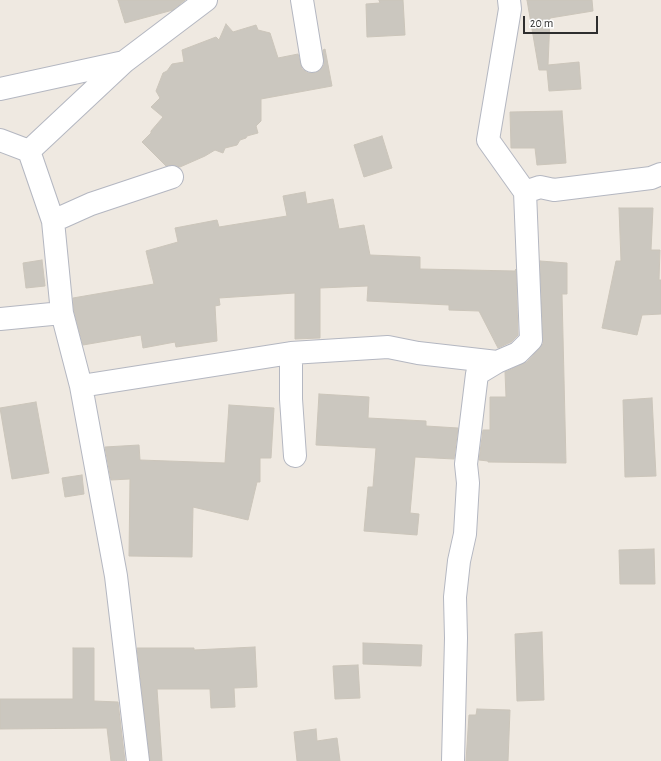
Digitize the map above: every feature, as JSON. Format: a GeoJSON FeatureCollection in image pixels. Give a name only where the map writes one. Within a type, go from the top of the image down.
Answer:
{"type":"FeatureCollection","features":[{"type":"Feature","properties":{"kind":"street"},"geometry":{"type":"LineString","coordinates":[[29,151],[124,62],[206,0]]}},
{"type":"Feature","properties":{"kind":"street"},"geometry":{"type":"LineString","coordinates":[[302,0],[312,61]]}},
{"type":"Feature","properties":{"kind":"street"},"geometry":{"type":"LineString","coordinates":[[453,761],[456,638],[455,597],[459,561],[465,534],[468,483],[466,464],[477,374],[497,362],[518,353],[531,340],[525,192],[488,140],[510,10],[509,0]]}},
{"type":"Feature","properties":{"kind":"street"},"geometry":{"type":"LineString","coordinates":[[0,89],[124,62]]}},
{"type":"Feature","properties":{"kind":"street"},"geometry":{"type":"LineString","coordinates":[[0,140],[29,151]]}},
{"type":"Feature","properties":{"kind":"street"},"geometry":{"type":"LineString","coordinates":[[29,151],[53,220],[62,313],[81,386],[116,576],[138,761]]}},
{"type":"Feature","properties":{"kind":"street"},"geometry":{"type":"LineString","coordinates":[[525,192],[540,187],[554,190],[651,178],[661,174]]}},
{"type":"Feature","properties":{"kind":"street"},"geometry":{"type":"LineString","coordinates":[[53,220],[91,204],[172,177]]}},
{"type":"Feature","properties":{"kind":"street"},"geometry":{"type":"LineString","coordinates":[[0,319],[62,313]]}},
{"type":"Feature","properties":{"kind":"street"},"geometry":{"type":"LineString","coordinates":[[81,386],[291,353],[388,347],[497,362]]}},
{"type":"Feature","properties":{"kind":"street"},"geometry":{"type":"LineString","coordinates":[[291,353],[291,399],[295,456]]}},
{"type":"Feature","properties":{"kind":"building"},"geometry":{"type":"Polygon","coordinates":[[[118,0],[185,0],[173,10],[125,23],[118,0]]]}},
{"type":"Feature","properties":{"kind":"building"},"geometry":{"type":"Polygon","coordinates":[[[379,0],[403,0],[405,35],[367,37],[366,4],[380,3],[379,0]]]}},
{"type":"Feature","properties":{"kind":"building"},"geometry":{"type":"Polygon","coordinates":[[[527,0],[592,0],[593,11],[550,18],[548,65],[579,62],[581,89],[549,91],[547,70],[539,70],[527,0]]]}},
{"type":"Feature","properties":{"kind":"building"},"geometry":{"type":"Polygon","coordinates":[[[226,24],[233,32],[256,25],[258,30],[270,33],[278,58],[298,54],[302,69],[308,73],[314,73],[320,70],[324,65],[323,50],[325,49],[332,86],[261,99],[261,121],[256,126],[258,133],[240,140],[237,145],[225,148],[223,153],[215,150],[180,167],[174,165],[166,166],[142,142],[163,117],[151,107],[160,98],[156,91],[163,73],[167,71],[172,64],[184,62],[182,50],[216,37],[219,40],[226,24]]]}},
{"type":"Feature","properties":{"kind":"building"},"geometry":{"type":"Polygon","coordinates":[[[562,111],[566,163],[537,165],[535,148],[511,148],[510,112],[562,111]]]}},
{"type":"Feature","properties":{"kind":"building"},"geometry":{"type":"Polygon","coordinates":[[[382,136],[392,168],[364,177],[354,145],[382,136]]]}},
{"type":"Feature","properties":{"kind":"building"},"geometry":{"type":"Polygon","coordinates":[[[305,192],[307,204],[333,199],[339,229],[364,225],[370,255],[420,257],[420,269],[515,271],[516,269],[518,335],[511,342],[498,348],[479,311],[449,310],[449,305],[367,301],[368,286],[320,288],[320,338],[295,339],[295,293],[219,298],[220,305],[215,306],[217,341],[176,347],[175,342],[143,348],[141,335],[83,345],[74,311],[73,298],[154,284],[146,251],[178,242],[175,228],[217,220],[219,227],[287,216],[283,196],[305,192]]]}},
{"type":"Feature","properties":{"kind":"building"},"geometry":{"type":"Polygon","coordinates":[[[619,208],[653,208],[651,250],[660,250],[659,280],[661,280],[661,314],[642,315],[637,335],[602,328],[616,261],[621,261],[619,208]]]}},
{"type":"Feature","properties":{"kind":"building"},"geometry":{"type":"Polygon","coordinates":[[[42,260],[45,286],[26,288],[23,263],[42,260]]]}},
{"type":"Feature","properties":{"kind":"building"},"geometry":{"type":"Polygon","coordinates":[[[540,261],[567,263],[567,294],[562,294],[566,463],[488,462],[479,460],[483,430],[490,430],[490,397],[506,397],[505,372],[527,362],[543,344],[540,261]]]}},
{"type":"Feature","properties":{"kind":"building"},"geometry":{"type":"Polygon","coordinates":[[[319,394],[369,397],[368,418],[426,421],[426,426],[458,428],[454,459],[415,457],[410,513],[419,514],[417,535],[364,531],[368,487],[373,487],[376,448],[316,445],[319,394]]]}},
{"type":"Feature","properties":{"kind":"building"},"geometry":{"type":"Polygon","coordinates":[[[652,398],[656,476],[625,477],[623,400],[652,398]]]}},
{"type":"Feature","properties":{"kind":"building"},"geometry":{"type":"Polygon","coordinates":[[[36,402],[49,473],[12,479],[0,408],[36,402]]]}},
{"type":"Feature","properties":{"kind":"building"},"geometry":{"type":"Polygon","coordinates":[[[229,405],[274,408],[271,458],[260,458],[260,482],[257,482],[248,520],[193,507],[192,557],[129,556],[130,479],[111,480],[105,447],[139,445],[140,460],[225,463],[229,405]]]}},
{"type":"Feature","properties":{"kind":"building"},"geometry":{"type":"Polygon","coordinates":[[[82,475],[84,494],[65,497],[62,478],[82,475]]]}},
{"type":"Feature","properties":{"kind":"building"},"geometry":{"type":"Polygon","coordinates":[[[654,549],[655,584],[620,584],[619,550],[654,549]]]}},
{"type":"Feature","properties":{"kind":"building"},"geometry":{"type":"Polygon","coordinates":[[[542,632],[544,700],[517,701],[515,634],[542,632]]]}},
{"type":"Feature","properties":{"kind":"building"},"geometry":{"type":"Polygon","coordinates":[[[363,643],[422,645],[421,666],[363,664],[363,643]]]}},
{"type":"Feature","properties":{"kind":"building"},"geometry":{"type":"Polygon","coordinates":[[[255,647],[257,687],[234,688],[235,707],[211,708],[210,689],[157,689],[162,761],[150,761],[137,648],[194,648],[194,650],[255,647]]]}},
{"type":"Feature","properties":{"kind":"building"},"geometry":{"type":"Polygon","coordinates":[[[73,648],[94,648],[94,701],[118,702],[125,761],[111,761],[107,728],[0,729],[0,699],[73,699],[73,648]]]}},
{"type":"Feature","properties":{"kind":"building"},"geometry":{"type":"Polygon","coordinates":[[[358,665],[360,698],[335,699],[333,666],[358,665]]]}},
{"type":"Feature","properties":{"kind":"building"},"geometry":{"type":"Polygon","coordinates":[[[477,709],[510,710],[508,761],[466,761],[469,715],[476,715],[477,709]]]}},
{"type":"Feature","properties":{"kind":"building"},"geometry":{"type":"Polygon","coordinates":[[[316,729],[317,741],[337,738],[340,761],[297,761],[294,732],[316,729]]]}}]}
